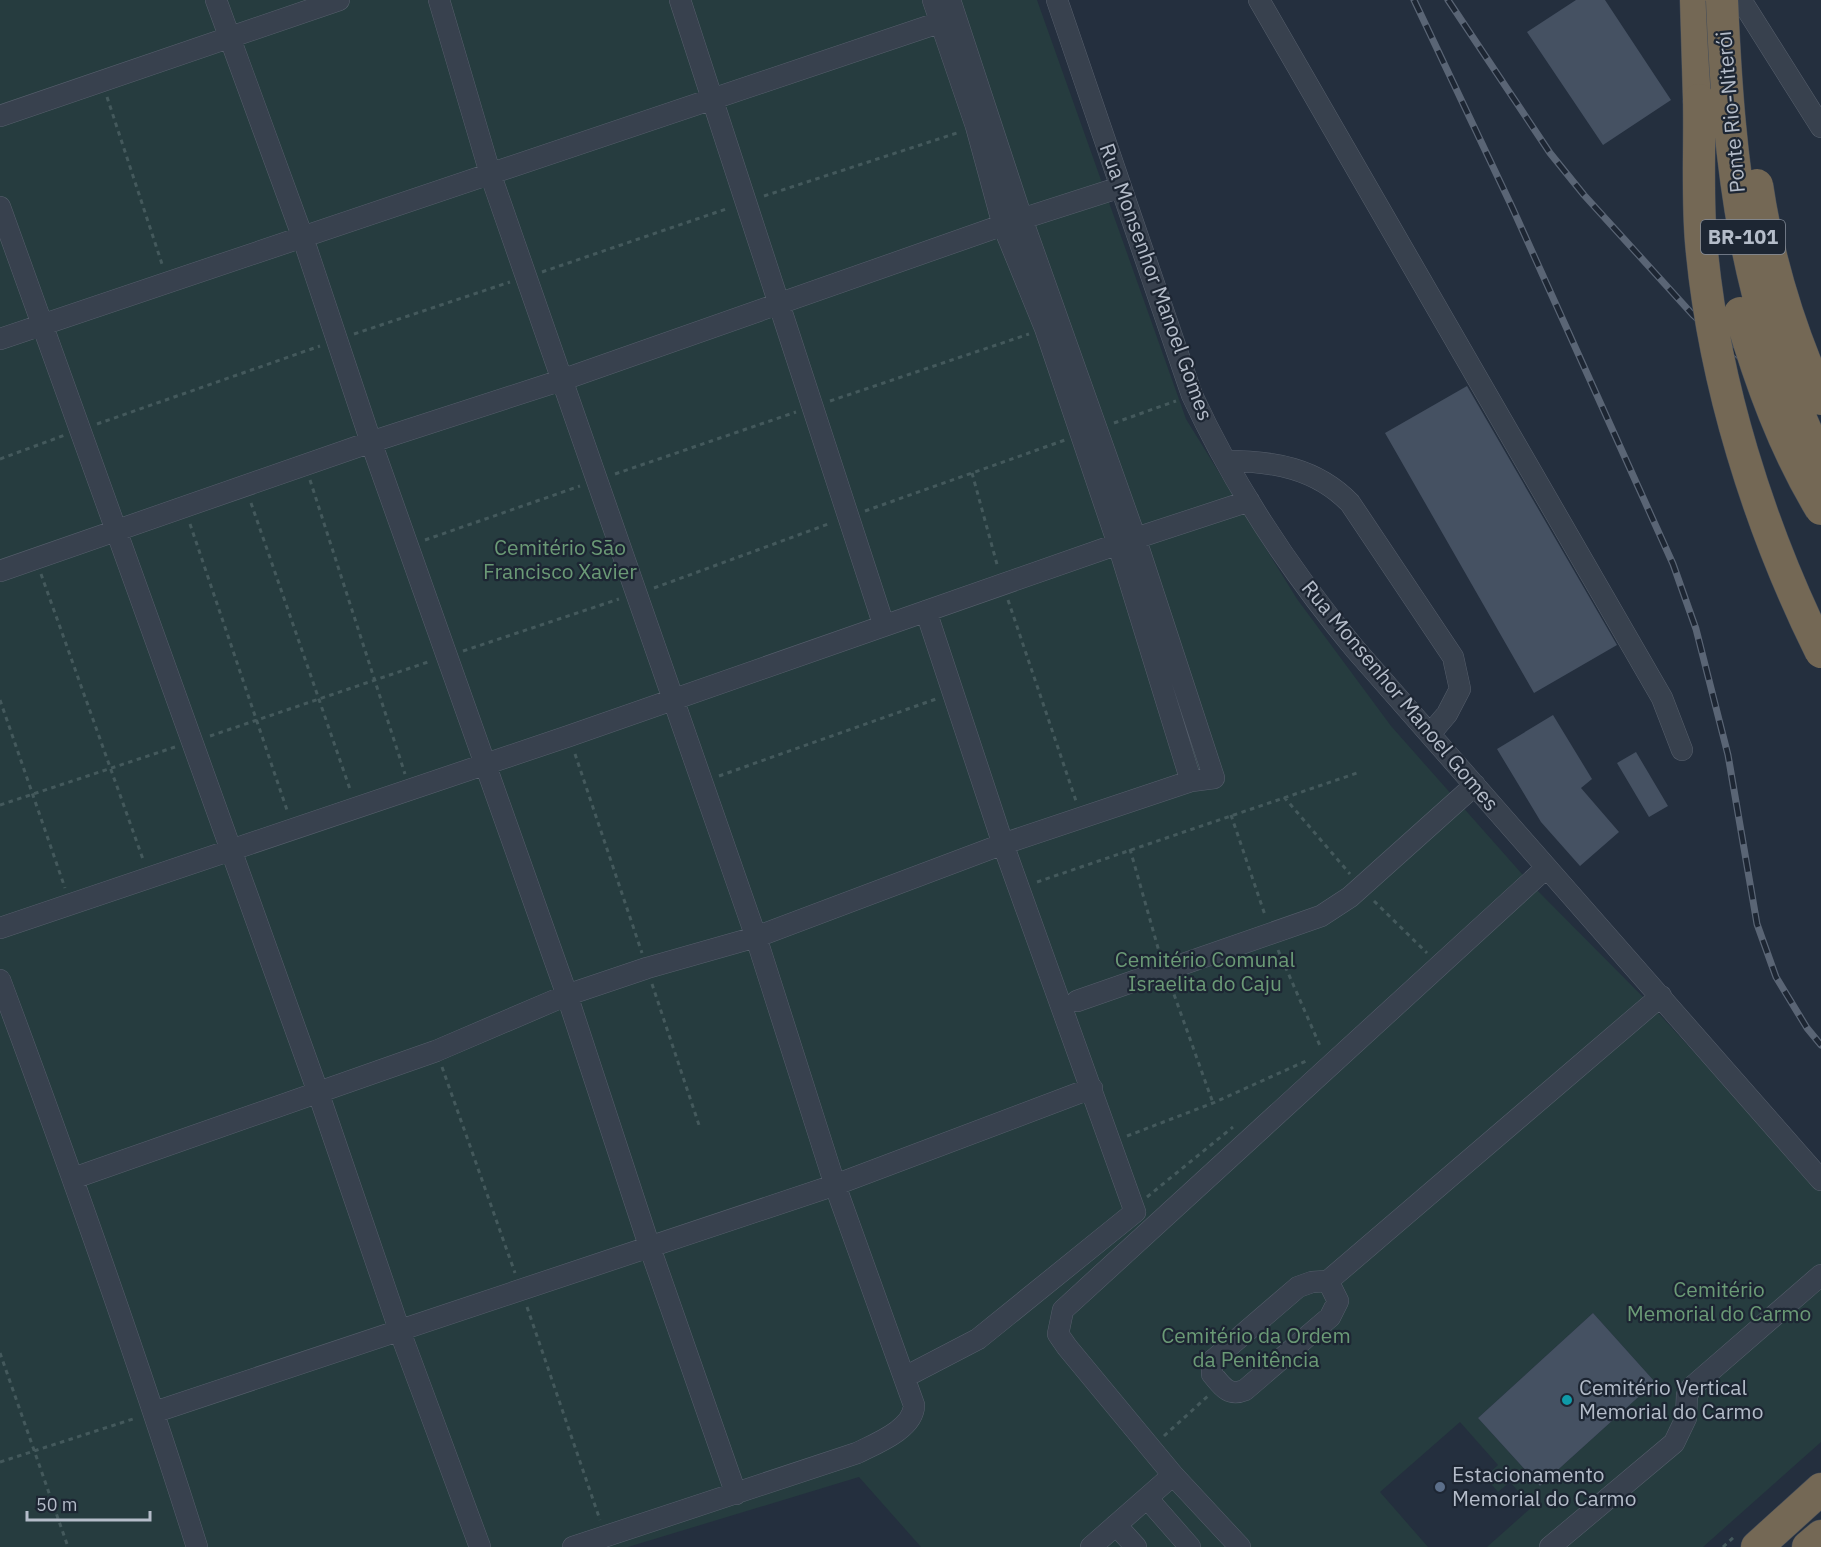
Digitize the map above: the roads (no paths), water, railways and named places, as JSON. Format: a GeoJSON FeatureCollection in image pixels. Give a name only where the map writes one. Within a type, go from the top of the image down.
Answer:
{"type":"FeatureCollection","features":[{"type":"Feature","properties":{"kind":"highway","name":"Ponte Rio-Niterói"},"geometry":{"type":"LineString","coordinates":[[1696,0],[1699,100],[1723,244],[1741,318],[1777,420],[1821,509]]}},
{"type":"Feature","properties":{"kind":"highway","name":"Ponte Rio-Niterói"},"geometry":{"type":"LineString","coordinates":[[1722,0],[1729,123],[1743,237],[1760,306],[1780,369],[1821,462]]}},
{"type":"Feature","properties":{"kind":"highway","name":"Ponte Rio-Niterói"},"geometry":{"type":"LineString","coordinates":[[1741,0],[1751,140],[1762,216],[1790,322],[1821,399]]}},
{"type":"Feature","properties":{"kind":"highway"},"geometry":{"type":"LineString","coordinates":[[1699,100],[1701,241],[1707,290],[1731,406],[1767,527],[1821,652]]}},
{"type":"Feature","properties":{"kind":"highway"},"geometry":{"type":"LineString","coordinates":[[1748,1540],[1821,1489]]}},
{"type":"Feature","properties":{"kind":"highway"},"geometry":{"type":"LineString","coordinates":[[1808,1547],[1821,1536]]}},
{"type":"Feature","properties":{"kind":"street"},"geometry":{"type":"LineString","coordinates":[[216,0],[303,238],[371,442],[567,995],[736,1494]]}},
{"type":"Feature","properties":{"kind":"street"},"geometry":{"type":"LineString","coordinates":[[0,116],[339,0]]}},
{"type":"Feature","properties":{"kind":"street"},"geometry":{"type":"LineString","coordinates":[[439,0],[490,173],[598,480],[700,782],[756,937],[835,1185],[905,1377],[914,1412],[910,1419],[892,1433],[857,1453],[573,1547]]}},
{"type":"Feature","properties":{"kind":"street"},"geometry":{"type":"LineString","coordinates":[[680,0],[884,626]]}},
{"type":"Feature","properties":{"kind":"street"},"geometry":{"type":"LineString","coordinates":[[74,1178],[436,1051],[567,995],[647,968],[756,937],[1003,844],[1082,820],[1191,781],[1126,541],[1089,432],[976,126],[933,0]]}},
{"type":"Feature","properties":{"kind":"street"},"geometry":{"type":"LineString","coordinates":[[950,0],[1045,328],[1089,432]]}},
{"type":"Feature","properties":{"kind":"street","name":"Rua Monsenhor Manoel Gomes"},"geometry":{"type":"LineString","coordinates":[[1057,0],[1192,395],[1249,501],[1317,604],[1821,1180]]}},
{"type":"Feature","properties":{"kind":"street"},"geometry":{"type":"LineString","coordinates":[[1259,0],[1662,698],[1682,750]]}},
{"type":"Feature","properties":{"kind":"street"},"geometry":{"type":"LineString","coordinates":[[1741,0],[1821,127]]}},
{"type":"Feature","properties":{"kind":"street"},"geometry":{"type":"LineString","coordinates":[[0,339],[941,22]]}},
{"type":"Feature","properties":{"kind":"street"},"geometry":{"type":"LineString","coordinates":[[0,571],[371,442],[562,380],[1013,222],[1121,187]]}},
{"type":"Feature","properties":{"kind":"street"},"geometry":{"type":"LineString","coordinates":[[0,207],[232,850],[399,1329],[480,1547]]}},
{"type":"Feature","properties":{"kind":"street"},"geometry":{"type":"LineString","coordinates":[[1226,462],[1262,461],[1285,465],[1327,483],[1350,503],[1453,657],[1459,674],[1460,689],[1447,714],[1430,734]]}},
{"type":"Feature","properties":{"kind":"street"},"geometry":{"type":"LineString","coordinates":[[0,928],[569,736],[1126,541],[1249,501]]}},
{"type":"Feature","properties":{"kind":"street"},"geometry":{"type":"LineString","coordinates":[[905,1377],[978,1339],[1135,1212],[1003,844],[926,611]]}},
{"type":"Feature","properties":{"kind":"street"},"geometry":{"type":"LineString","coordinates":[[1077,1001],[1321,916],[1361,887],[1475,785]]}},
{"type":"Feature","properties":{"kind":"street"},"geometry":{"type":"LineString","coordinates":[[1240,1547],[1173,1475],[1058,1334],[1063,1310],[1546,868]]}},
{"type":"Feature","properties":{"kind":"street"},"geometry":{"type":"LineString","coordinates":[[0,980],[74,1178],[155,1412],[197,1547]]}},
{"type":"Feature","properties":{"kind":"street"},"geometry":{"type":"LineString","coordinates":[[1328,1281],[1338,1301],[1330,1317],[1245,1390],[1230,1393],[1220,1384],[1210,1370],[1212,1361],[1298,1287],[1312,1282],[1328,1281],[1661,996]]}},
{"type":"Feature","properties":{"kind":"street"},"geometry":{"type":"LineString","coordinates":[[155,1412],[835,1185],[1092,1088]]}},
{"type":"Feature","properties":{"kind":"street"},"geometry":{"type":"LineString","coordinates":[[1550,1547],[1674,1443],[1686,1418],[1687,1395],[1692,1387],[1821,1275]]}},
{"type":"Feature","properties":{"kind":"street"},"geometry":{"type":"LineString","coordinates":[[1090,1547],[1173,1475]]}},
{"type":"Feature","properties":{"kind":"street"},"geometry":{"type":"LineString","coordinates":[[1147,1498],[1190,1547]]}},
{"type":"Feature","properties":{"kind":"street"},"geometry":{"type":"LineString","coordinates":[[1116,1525],[1136,1547]]}},
{"type":"Feature","properties":{"kind":"railway"},"geometry":{"type":"LineString","coordinates":[[1414,0],[1512,207],[1673,564],[1696,629],[1728,755],[1757,924],[1776,977],[1807,1028],[1821,1045]]}},
{"type":"Feature","properties":{"kind":"railway"},"geometry":{"type":"LineString","coordinates":[[1448,0],[1550,153],[1584,195],[1693,315],[1821,429]]}},
{"type":"Feature","properties":{"kind":"place","name":"Cemitério Vertical Memorial do Carmo"},"geometry":{"type":"Point","coordinates":[1567,1400]}},
{"type":"Feature","properties":{"kind":"place","name":"Estacionamento Memorial do Carmo"},"geometry":{"type":"Point","coordinates":[1440,1487]}},
{"type":"Feature","properties":{"kind":"park label","name":"Cemitério São Francisco Xavier"},"geometry":{"type":"Point","coordinates":[560,560]}},
{"type":"Feature","properties":{"kind":"park label","name":"Cemitério Comunal Israelita do Caju"},"geometry":{"type":"Point","coordinates":[1205,972]}},
{"type":"Feature","properties":{"kind":"park label","name":"Cemitério Memorial do Carmo"},"geometry":{"type":"Point","coordinates":[1719,1302]}},
{"type":"Feature","properties":{"kind":"park label","name":"Cemitério da Ordem da Penitência"},"geometry":{"type":"Point","coordinates":[1256,1348]}}]}
